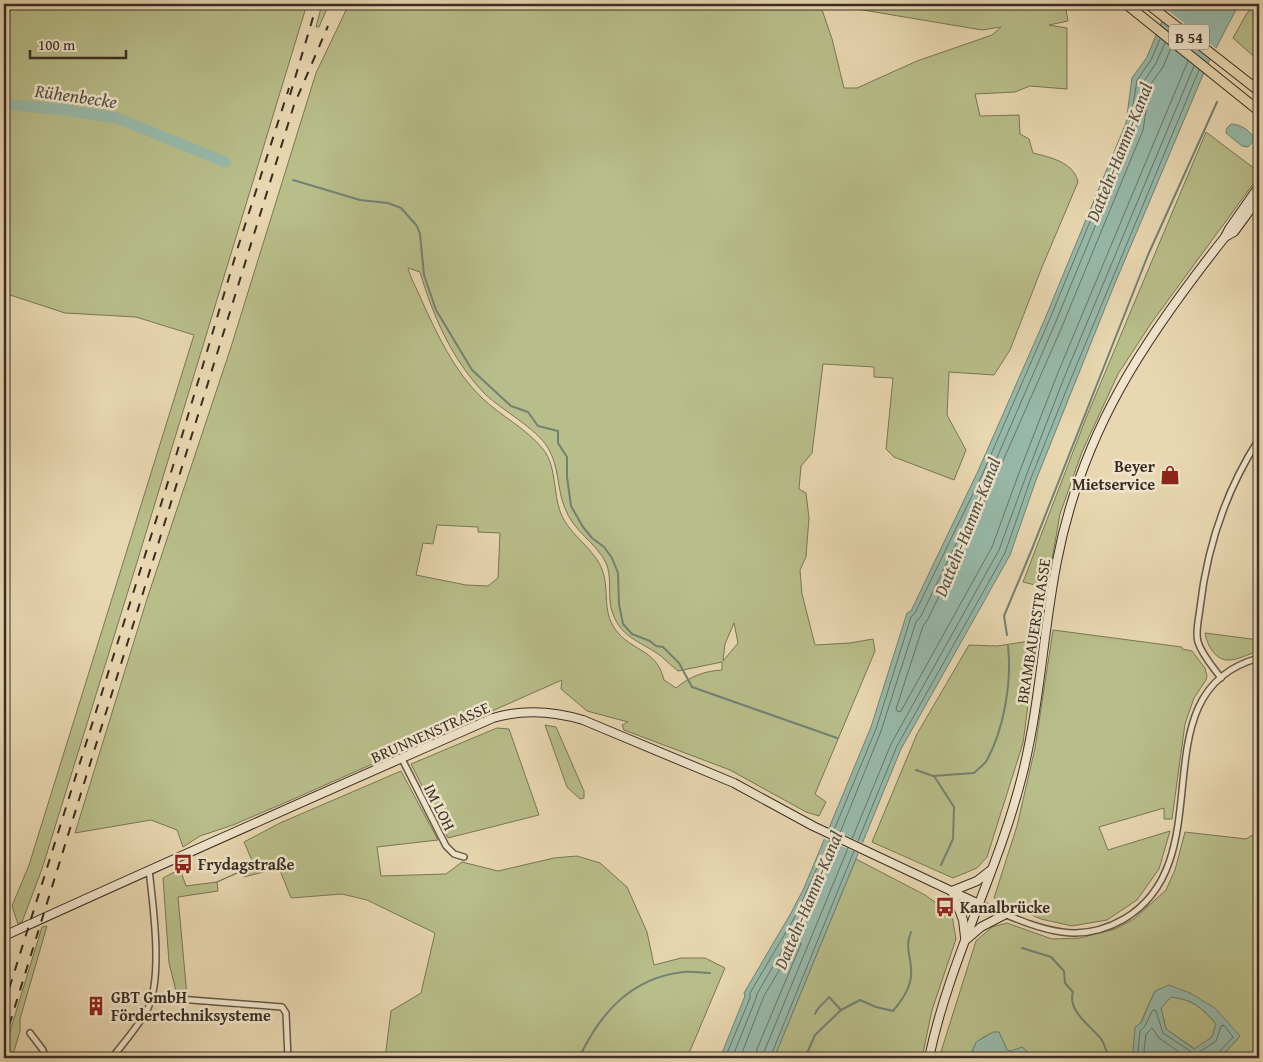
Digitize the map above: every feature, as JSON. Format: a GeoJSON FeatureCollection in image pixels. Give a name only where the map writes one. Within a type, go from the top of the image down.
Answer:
{"type":"FeatureCollection","features":[{"type":"Feature","properties":{"kind":"main road","name":"B 54"},"geometry":{"type":"LineString","coordinates":[[1126,4],[1259,111]]}},
{"type":"Feature","properties":{"kind":"main road","name":"B 54"},"geometry":{"type":"LineString","coordinates":[[1148,4],[1259,92]]}},
{"type":"Feature","properties":{"kind":"main road","name":"BRAMBAUERSTRASSE"},"geometry":{"type":"LineString","coordinates":[[929,1058],[939,1016],[1012,813],[1026,758],[1057,559],[1067,517],[1081,472],[1106,412],[1137,358],[1172,306],[1225,237],[1259,186]]}},
{"type":"Feature","properties":{"kind":"main road","name":"BRAMBAUERSTRASSE"},"geometry":{"type":"LineString","coordinates":[[1225,237],[1234,232],[1259,198]]}},
{"type":"Feature","properties":{"kind":"main road","name":"BRUNNENSTRASSE"},"geometry":{"type":"LineString","coordinates":[[4,936],[149,870],[500,716],[540,712],[559,714],[597,726],[734,783],[813,826],[979,904]]}},
{"type":"Feature","properties":{"kind":"main road"},"geometry":{"type":"LineString","coordinates":[[965,940],[963,920],[952,891],[977,881],[992,869]]}},
{"type":"Feature","properties":{"kind":"main road"},"geometry":{"type":"LineString","coordinates":[[965,940],[980,927],[1006,914]]}},
{"type":"Feature","properties":{"kind":"street"},"geometry":{"type":"LineString","coordinates":[[1221,678],[1202,650],[1198,638],[1204,578],[1216,528],[1226,502],[1237,477],[1259,438]]}},
{"type":"Feature","properties":{"kind":"street"},"geometry":{"type":"LineString","coordinates":[[979,904],[1032,924],[1062,932],[1098,930],[1120,921],[1141,907],[1165,875],[1174,848],[1178,831],[1188,739],[1192,721],[1204,696],[1221,678],[1242,664],[1259,658]]}},
{"type":"Feature","properties":{"kind":"street","name":"IM LOH"},"geometry":{"type":"LineString","coordinates":[[402,759],[446,846],[454,854],[464,857]]}},
{"type":"Feature","properties":{"kind":"street"},"geometry":{"type":"LineString","coordinates":[[112,1058],[140,1021],[152,997],[156,970],[149,870]]}},
{"type":"Feature","properties":{"kind":"street"},"geometry":{"type":"LineString","coordinates":[[152,997],[282,1007],[286,1013],[288,1058]]}},
{"type":"Feature","properties":{"kind":"street"},"geometry":{"type":"LineString","coordinates":[[30,1033],[43,1050],[45,1058]]}},
{"type":"Feature","properties":{"kind":"green space"},"geometry":{"type":"Polygon","coordinates":[[[4,4],[307,4],[42,869],[22,922],[18,924],[12,906],[29,865],[194,335],[136,317],[65,313],[4,293],[4,4]]]}},
{"type":"Feature","properties":{"kind":"green space"},"geometry":{"type":"Polygon","coordinates":[[[322,4],[329,4],[319,27],[316,27],[322,4]]]}},
{"type":"Feature","properties":{"kind":"green space"},"geometry":{"type":"Polygon","coordinates":[[[349,4],[820,4],[832,39],[844,88],[857,88],[917,61],[992,35],[1001,27],[982,30],[827,4],[1065,4],[1068,21],[1049,25],[1067,28],[1067,89],[1030,86],[1015,92],[975,94],[980,116],[1019,115],[1020,134],[1029,139],[1033,153],[1066,165],[1076,175],[1078,182],[1010,350],[994,375],[949,372],[947,415],[966,450],[954,480],[894,457],[886,449],[893,378],[874,377],[874,367],[823,364],[812,453],[801,466],[799,489],[806,493],[809,518],[806,557],[800,570],[802,594],[815,645],[850,643],[873,639],[875,651],[815,794],[826,802],[819,816],[806,812],[730,770],[624,730],[622,725],[628,722],[587,711],[561,689],[562,680],[289,801],[233,825],[200,836],[183,847],[177,830],[151,820],[75,833],[147,599],[231,347],[316,73],[349,4]],[[408,268],[440,339],[463,376],[482,398],[537,442],[548,457],[557,501],[563,518],[601,567],[605,582],[608,612],[612,624],[618,633],[655,661],[664,680],[676,688],[698,675],[722,670],[722,662],[678,671],[661,656],[631,637],[619,626],[611,608],[608,568],[602,556],[568,515],[562,499],[552,455],[548,448],[536,434],[492,400],[473,381],[445,337],[431,305],[420,272],[408,268]],[[437,525],[433,544],[423,543],[416,575],[466,585],[488,586],[498,578],[500,533],[478,532],[478,527],[437,525]],[[734,623],[725,644],[723,661],[738,643],[734,623]]]}},
{"type":"Feature","properties":{"kind":"green space"},"geometry":{"type":"Polygon","coordinates":[[[1259,4],[1259,61],[1233,38],[1247,13],[1259,4]]]}},
{"type":"Feature","properties":{"kind":"green space"},"geometry":{"type":"Polygon","coordinates":[[[1206,132],[1259,172],[1259,176],[1152,322],[1118,374],[1082,452],[1060,514],[1047,588],[1023,582],[1086,418],[1206,132]]]}},
{"type":"Feature","properties":{"kind":"green space"},"geometry":{"type":"Polygon","coordinates":[[[1053,630],[1182,647],[1182,649],[1192,651],[1205,668],[1207,676],[1194,698],[1185,724],[1172,819],[1164,819],[1164,808],[1099,827],[1108,850],[1170,831],[1159,869],[1137,900],[1107,920],[1072,926],[1041,919],[994,898],[1017,826],[1035,748],[1053,630]]]}},
{"type":"Feature","properties":{"kind":"green space"},"geometry":{"type":"Polygon","coordinates":[[[1205,633],[1259,640],[1259,651],[1235,659],[1222,659],[1212,650],[1207,642],[1205,633]]]}},
{"type":"Feature","properties":{"kind":"green space"},"geometry":{"type":"Polygon","coordinates":[[[1030,641],[1036,644],[1023,743],[987,857],[977,868],[953,878],[872,842],[917,734],[969,645],[997,646],[1030,641]]]}},
{"type":"Feature","properties":{"kind":"green space"},"geometry":{"type":"Polygon","coordinates":[[[545,725],[556,727],[584,791],[584,798],[580,799],[567,787],[545,725]]]}},
{"type":"Feature","properties":{"kind":"green space"},"geometry":{"type":"Polygon","coordinates":[[[497,728],[509,729],[539,815],[448,838],[411,764],[497,728]]]}},
{"type":"Feature","properties":{"kind":"green space"},"geometry":{"type":"Polygon","coordinates":[[[401,771],[438,840],[377,847],[381,876],[446,874],[462,862],[498,871],[554,858],[577,856],[600,863],[627,887],[647,932],[654,965],[681,958],[705,958],[725,968],[687,1058],[385,1058],[391,1011],[421,993],[435,933],[367,900],[342,894],[291,898],[279,868],[244,877],[242,871],[217,882],[254,865],[244,842],[280,823],[401,771]]]}},
{"type":"Feature","properties":{"kind":"green space"},"geometry":{"type":"Polygon","coordinates":[[[1259,831],[1259,1058],[1220,1058],[1240,1036],[1190,993],[1155,991],[1137,1034],[1134,1051],[1135,1058],[1029,1058],[1028,1052],[1011,1052],[1007,1050],[999,1032],[988,1035],[980,1040],[976,1044],[970,1058],[939,1058],[976,941],[992,927],[1007,923],[1052,939],[1080,938],[1115,929],[1134,919],[1166,890],[1175,870],[1185,832],[1246,839],[1259,831]]]}},
{"type":"Feature","properties":{"kind":"green space"},"geometry":{"type":"Polygon","coordinates":[[[856,859],[925,895],[952,916],[956,939],[932,1010],[922,1058],[774,1058],[856,859]]]}},
{"type":"Feature","properties":{"kind":"green space"},"geometry":{"type":"Polygon","coordinates":[[[180,869],[186,886],[217,882],[218,891],[178,897],[187,996],[177,995],[169,963],[163,878],[180,869]]]}},
{"type":"Feature","properties":{"kind":"green space"},"geometry":{"type":"Polygon","coordinates":[[[47,926],[20,1019],[20,1031],[12,1058],[4,1058],[4,1051],[42,927],[47,926]]]}},
{"type":"Feature","properties":{"kind":"green space"},"geometry":{"type":"Polygon","coordinates":[[[1171,997],[1191,1002],[1206,1013],[1216,1024],[1212,1037],[1195,1049],[1166,1029],[1161,1008],[1171,997]]]}},
{"type":"Feature","properties":{"kind":"water","name":"Datteln-Hamm-Kanal"},"geometry":{"type":"Polygon","coordinates":[[[1169,4],[1239,4],[1208,63],[1113,288],[1036,480],[1010,555],[901,749],[774,1058],[720,1058],[745,996],[744,993],[804,888],[871,727],[907,613],[911,611],[978,471],[1044,321],[1126,123],[1132,78],[1147,57],[1169,4]]]}},
{"type":"Feature","properties":{"kind":"water"},"geometry":{"type":"Polygon","coordinates":[[[1231,124],[1242,127],[1251,134],[1254,140],[1248,147],[1242,146],[1226,133],[1227,128],[1231,124]]]}},
{"type":"Feature","properties":{"kind":"water"},"geometry":{"type":"Polygon","coordinates":[[[1169,985],[1190,993],[1215,1008],[1240,1036],[1220,1058],[1135,1058],[1133,1052],[1135,1027],[1141,1023],[1155,991],[1169,985]],[[1171,997],[1161,1008],[1166,1029],[1194,1049],[1212,1037],[1216,1024],[1196,1005],[1171,997]]]}},
{"type":"Feature","properties":{"kind":"water"},"geometry":{"type":"Polygon","coordinates":[[[993,1032],[999,1032],[1007,1050],[1011,1051],[1022,1047],[1028,1052],[1029,1058],[997,1058],[989,1052],[981,1055],[980,1058],[970,1058],[976,1042],[993,1032]]]}},
{"type":"Feature","properties":{"kind":"pier"},"geometry":{"type":"Polygon","coordinates":[[[1165,8],[1218,50],[1212,60],[1160,19],[1165,8]]]}},
{"type":"Feature","properties":{"kind":"pier"},"geometry":{"type":"Polygon","coordinates":[[[827,827],[865,844],[860,854],[822,838],[827,827]]]}},
{"type":"Feature","properties":{"kind":"waterway"},"geometry":{"type":"LineString","coordinates":[[1007,635],[1004,616],[1148,255],[1217,102]]}},
{"type":"Feature","properties":{"kind":"waterway","name":"Rühenbecke"},"geometry":{"type":"LineString","coordinates":[[4,104],[117,118],[225,162]]}},
{"type":"Feature","properties":{"kind":"waterway"},"geometry":{"type":"LineString","coordinates":[[293,180],[360,200],[388,203],[401,208],[417,226],[420,234],[424,275],[436,310],[472,370],[511,406],[528,412],[538,426],[558,431],[558,443],[567,457],[567,477],[571,506],[583,527],[592,538],[604,547],[612,558],[618,573],[619,604],[623,624],[632,634],[650,641],[656,646],[663,647],[679,663],[692,687],[837,738]]}},
{"type":"Feature","properties":{"kind":"waterway"},"geometry":{"type":"LineString","coordinates":[[916,770],[933,776],[974,773],[986,762],[998,734],[1008,689],[1008,646]]}},
{"type":"Feature","properties":{"kind":"waterway"},"geometry":{"type":"LineString","coordinates":[[934,776],[954,807],[953,839],[941,865]]}},
{"type":"Feature","properties":{"kind":"waterway"},"geometry":{"type":"LineString","coordinates":[[805,1058],[815,1035],[841,1010],[860,1000],[876,1007],[893,1011],[904,997],[909,986],[911,968],[908,946],[911,932]]}},
{"type":"Feature","properties":{"kind":"waterway"},"geometry":{"type":"LineString","coordinates":[[1022,948],[1051,957],[1064,971],[1065,983],[1073,992],[1073,1006],[1081,1018],[1104,1043],[1109,1058]]}},
{"type":"Feature","properties":{"kind":"waterway"},"geometry":{"type":"LineString","coordinates":[[579,1058],[587,1042],[607,1013],[619,1000],[633,990],[664,976],[686,972],[710,973]]}},
{"type":"Feature","properties":{"kind":"waterway"},"geometry":{"type":"LineString","coordinates":[[815,1014],[829,997],[841,1010]]}},
{"type":"Feature","properties":{"kind":"railway"},"geometry":{"type":"LineString","coordinates":[[290,95],[317,4]]}},
{"type":"Feature","properties":{"kind":"railway"},"geometry":{"type":"LineString","coordinates":[[4,1042],[294,105],[328,26]]}},
{"type":"Feature","properties":{"kind":"railway"},"geometry":{"type":"LineString","coordinates":[[4,1005],[173,466],[238,247],[289,88]]}},
{"type":"Feature","properties":{"kind":"place","name":"Beyer Mietservice"},"geometry":{"type":"Point","coordinates":[1170,475]}},
{"type":"Feature","properties":{"kind":"place","name":"Frydagstraße"},"geometry":{"type":"Point","coordinates":[183,864]}},
{"type":"Feature","properties":{"kind":"place","name":"Kanalbrücke"},"geometry":{"type":"Point","coordinates":[945,907]}},
{"type":"Feature","properties":{"kind":"place","name":"GBT GmbH Fördertechniksysteme"},"geometry":{"type":"Point","coordinates":[96,1006]}}]}
